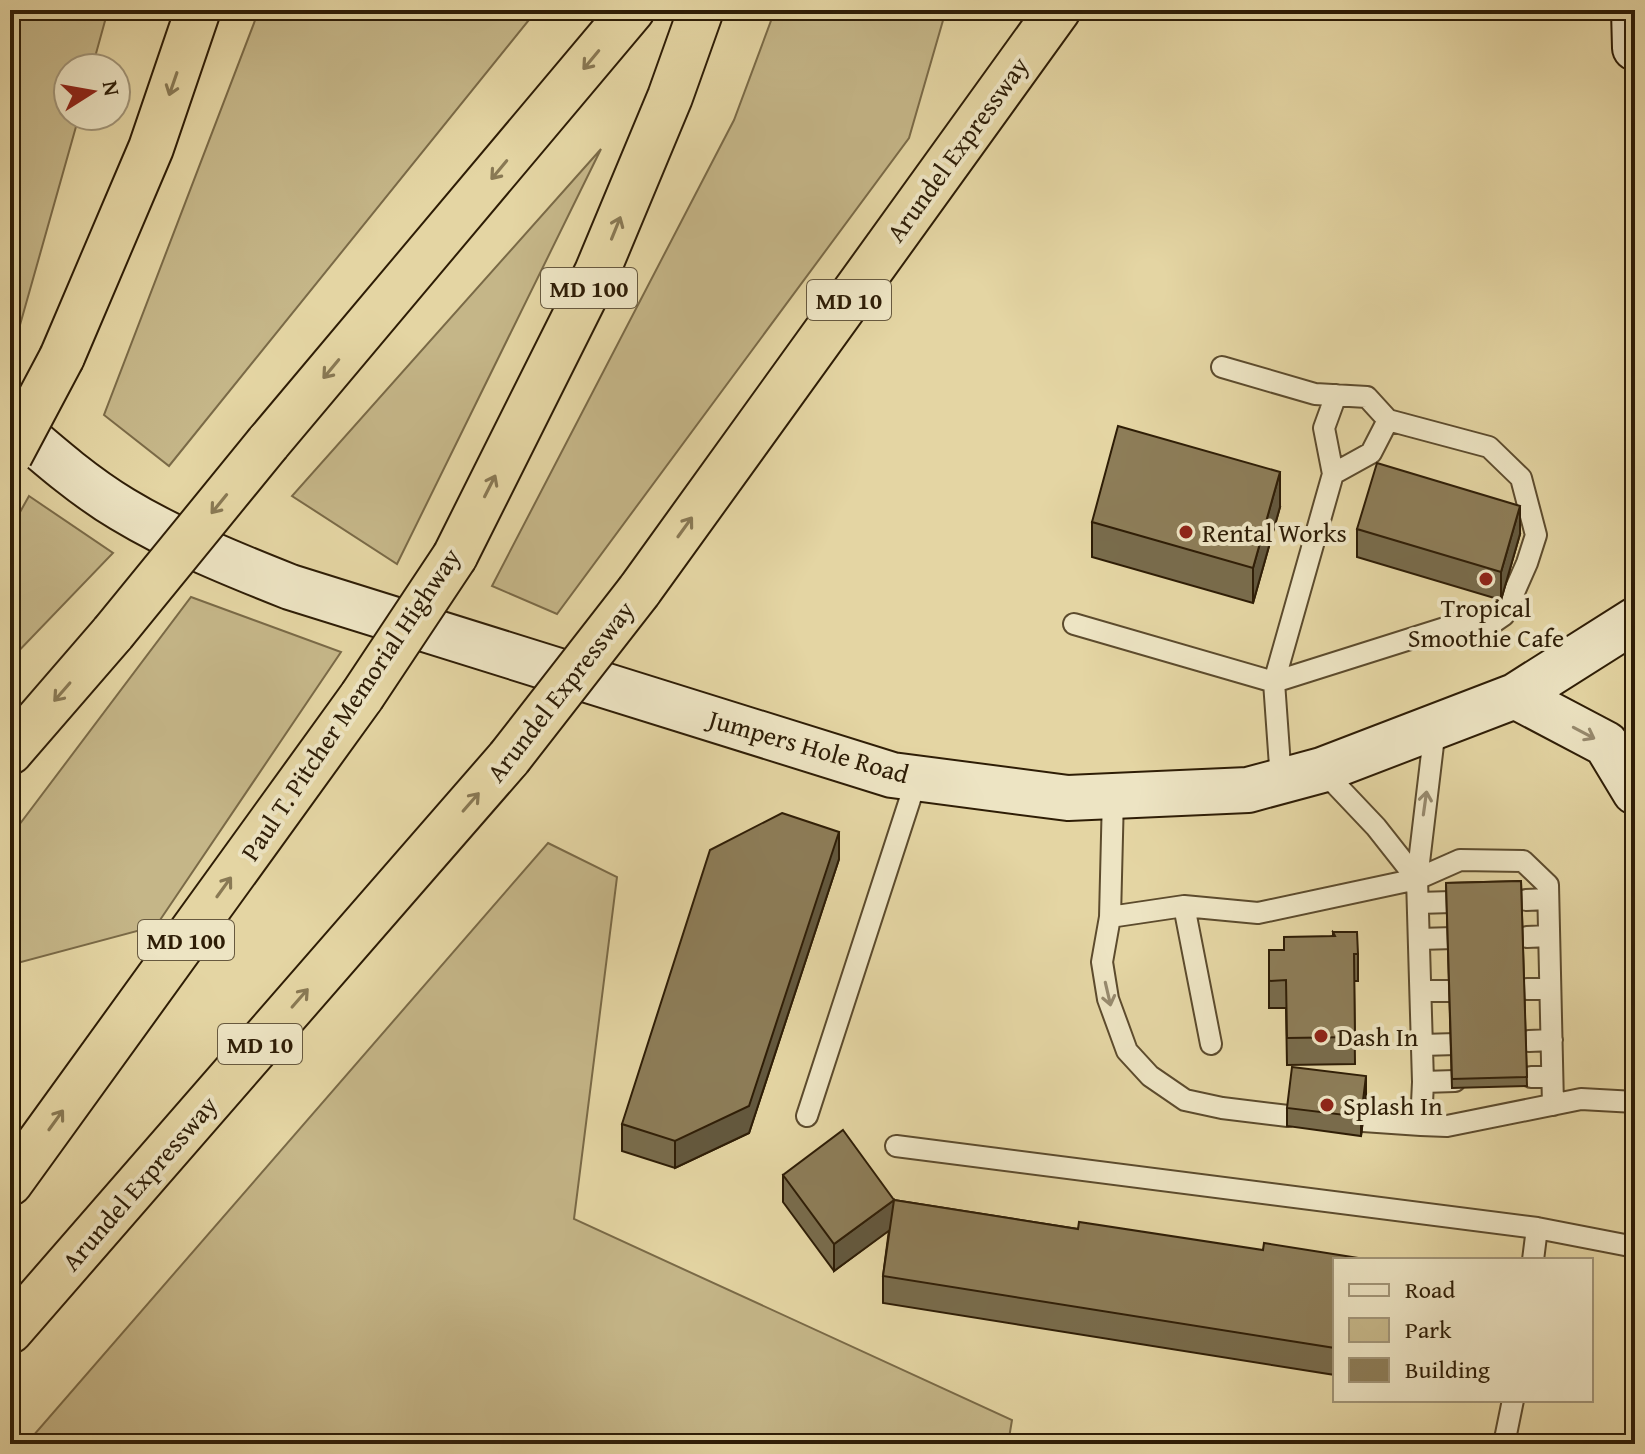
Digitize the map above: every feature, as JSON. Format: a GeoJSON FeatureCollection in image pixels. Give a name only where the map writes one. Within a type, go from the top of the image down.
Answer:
{"type":"FeatureCollection","features":[{"type":"Feature","properties":{"kind":"highway"},"geometry":{"type":"LineString","coordinates":[[10,455],[62,357],[151,148],[198,10]]}},
{"type":"Feature","properties":{"kind":"highway"},"geometry":{"type":"LineString","coordinates":[[10,752],[113,633],[268,443],[632,10]]}},
{"type":"Feature","properties":{"kind":"highway","name":"Paul T. Pitcher Memorial Highway"},"geometry":{"type":"LineString","coordinates":[[10,1183],[362,696],[455,556],[597,272],[670,97],[701,10]]}},
{"type":"Feature","properties":{"kind":"highway","name":"Arundel Expressway"},"geometry":{"type":"LineString","coordinates":[[10,1331],[509,758],[639,591],[1058,10]]}},
{"type":"Feature","properties":{"kind":"main road"},"geometry":{"type":"LineString","coordinates":[[1634,10],[1635,48]]}},
{"type":"Feature","properties":{"kind":"main road","name":"Jumpers Hole Road"},"geometry":{"type":"LineString","coordinates":[[10,422],[61,466],[121,508],[198,550],[290,587],[892,775],[1068,798],[1248,790],[1302,775],[1515,696],[1635,620]]}},
{"type":"Feature","properties":{"kind":"main road"},"geometry":{"type":"LineString","coordinates":[[1515,696],[1606,744],[1635,792]]}},
{"type":"Feature","properties":{"kind":"lane"},"geometry":{"type":"LineString","coordinates":[[1074,624],[1274,682],[1467,621],[1488,626],[1504,615],[1536,535],[1521,478],[1489,447],[1388,420],[1367,397],[1315,394],[1222,367]]}},
{"type":"Feature","properties":{"kind":"lane"},"geometry":{"type":"LineString","coordinates":[[1336,395],[1324,428],[1333,474],[1274,682],[1302,775],[1376,827],[1417,879]]}},
{"type":"Feature","properties":{"kind":"lane"},"geometry":{"type":"LineString","coordinates":[[1333,474],[1371,453],[1388,420]]}},
{"type":"Feature","properties":{"kind":"lane"},"geometry":{"type":"LineString","coordinates":[[1421,1125],[1423,1082],[1417,879],[1435,728]]}},
{"type":"Feature","properties":{"kind":"lane"},"geometry":{"type":"LineString","coordinates":[[807,1116],[917,778]]}},
{"type":"Feature","properties":{"kind":"lane"},"geometry":{"type":"LineString","coordinates":[[1113,796],[1110,917],[1102,962],[1108,999],[1127,1051],[1150,1076],[1185,1100],[1288,1116]]}},
{"type":"Feature","properties":{"kind":"lane"},"geometry":{"type":"LineString","coordinates":[[1110,917],[1184,906],[1258,913],[1417,879],[1460,860],[1523,861],[1548,885],[1553,1105]]}},
{"type":"Feature","properties":{"kind":"lane"},"geometry":{"type":"LineString","coordinates":[[1526,900],[1548,899]]}},
{"type":"Feature","properties":{"kind":"lane"},"geometry":{"type":"LineString","coordinates":[[1418,903],[1452,902]]}},
{"type":"Feature","properties":{"kind":"lane"},"geometry":{"type":"LineString","coordinates":[[1184,906],[1211,1044]]}},
{"type":"Feature","properties":{"kind":"lane"},"geometry":{"type":"LineString","coordinates":[[1527,937],[1549,936]]}},
{"type":"Feature","properties":{"kind":"lane"},"geometry":{"type":"LineString","coordinates":[[1419,939],[1454,938]]}},
{"type":"Feature","properties":{"kind":"lane"},"geometry":{"type":"LineString","coordinates":[[1527,989],[1550,989]]}},
{"type":"Feature","properties":{"kind":"lane"},"geometry":{"type":"LineString","coordinates":[[1421,991],[1454,991]]}},
{"type":"Feature","properties":{"kind":"lane"},"geometry":{"type":"LineString","coordinates":[[1529,1041],[1552,1040]]}},
{"type":"Feature","properties":{"kind":"lane"},"geometry":{"type":"LineString","coordinates":[[1422,1045],[1456,1044]]}},
{"type":"Feature","properties":{"kind":"lane"},"geometry":{"type":"LineString","coordinates":[[1531,1077],[1552,1077]]}},
{"type":"Feature","properties":{"kind":"lane"},"geometry":{"type":"LineString","coordinates":[[1423,1082],[1455,1081]]}},
{"type":"Feature","properties":{"kind":"lane"},"geometry":{"type":"LineString","coordinates":[[1363,1121],[1447,1126],[1581,1099],[1635,1102]]}},
{"type":"Feature","properties":{"kind":"lane"},"geometry":{"type":"LineString","coordinates":[[896,1146],[1537,1228],[1635,1247]]}},
{"type":"Feature","properties":{"kind":"lane"},"geometry":{"type":"LineString","coordinates":[[1533,1258],[1537,1228]]}},
{"type":"Feature","properties":{"kind":"lane"},"geometry":{"type":"LineString","coordinates":[[1504,1444],[1513,1402]]}},
{"type":"Feature","properties":{"kind":"green space"},"geometry":{"type":"Polygon","coordinates":[[[10,10],[108,10],[96,52],[52,52],[52,132],[74,132],[20,325],[10,310],[10,10]]]}},
{"type":"Feature","properties":{"kind":"green space"},"geometry":{"type":"Polygon","coordinates":[[[259,10],[537,10],[169,466],[104,415],[259,10]]]}},
{"type":"Feature","properties":{"kind":"green space"},"geometry":{"type":"Polygon","coordinates":[[[775,10],[946,10],[909,138],[557,614],[492,586],[734,120],[775,10]]]}},
{"type":"Feature","properties":{"kind":"green space"},"geometry":{"type":"Polygon","coordinates":[[[601,149],[397,564],[292,496],[601,149]]]}},
{"type":"Feature","properties":{"kind":"green space"},"geometry":{"type":"Polygon","coordinates":[[[29,496],[113,553],[10,660],[10,530],[29,496]]]}},
{"type":"Feature","properties":{"kind":"green space"},"geometry":{"type":"Polygon","coordinates":[[[191,597],[341,652],[156,926],[10,965],[10,837],[191,597]]]}},
{"type":"Feature","properties":{"kind":"green space"},"geometry":{"type":"Polygon","coordinates":[[[548,843],[617,877],[574,1219],[1012,1420],[1008,1444],[26,1444],[548,843]]]}},
{"type":"Feature","properties":{"kind":"building","name":"Rental Works"},"geometry":{"type":"Polygon","coordinates":[[[1118,426],[1280,472],[1253,568],[1092,522],[1118,426]]]}},
{"type":"Feature","properties":{"kind":"building"},"geometry":{"type":"Polygon","coordinates":[[[1377,463],[1520,506],[1501,572],[1357,529],[1377,463]]]}},
{"type":"Feature","properties":{"kind":"building"},"geometry":{"type":"Polygon","coordinates":[[[782,813],[839,832],[749,1106],[675,1141],[622,1124],[710,850],[782,813]]]}},
{"type":"Feature","properties":{"kind":"building","name":"Dash In"},"geometry":{"type":"Polygon","coordinates":[[[1521,881],[1527,1077],[1452,1079],[1446,883],[1521,881]]]}},
{"type":"Feature","properties":{"kind":"building","name":"Dash In"},"geometry":{"type":"Polygon","coordinates":[[[1333,932],[1357,932],[1358,954],[1354,954],[1355,1037],[1287,1038],[1286,980],[1269,981],[1269,950],[1284,950],[1284,937],[1335,936],[1333,932]]]}},
{"type":"Feature","properties":{"kind":"building"},"geometry":{"type":"Polygon","coordinates":[[[1292,1067],[1366,1076],[1361,1117],[1287,1108],[1292,1067]]]}},
{"type":"Feature","properties":{"kind":"building"},"geometry":{"type":"Polygon","coordinates":[[[843,1130],[894,1200],[834,1244],[783,1175],[843,1130]]]}},
{"type":"Feature","properties":{"kind":"building"},"geometry":{"type":"Polygon","coordinates":[[[894,1200],[1078,1229],[1079,1222],[1263,1250],[1264,1243],[1358,1258],[1333,1258],[1333,1348],[883,1276],[894,1200]]]}},
{"type":"Feature","properties":{"kind":"place","name":"Rental Works"},"geometry":{"type":"Point","coordinates":[1186,532]}},
{"type":"Feature","properties":{"kind":"place","name":"Tropical Smoothie Cafe"},"geometry":{"type":"Point","coordinates":[1486,579]}},
{"type":"Feature","properties":{"kind":"place","name":"Dash In"},"geometry":{"type":"Point","coordinates":[1321,1036]}},
{"type":"Feature","properties":{"kind":"place","name":"Splash In"},"geometry":{"type":"Point","coordinates":[1327,1105]}}]}
